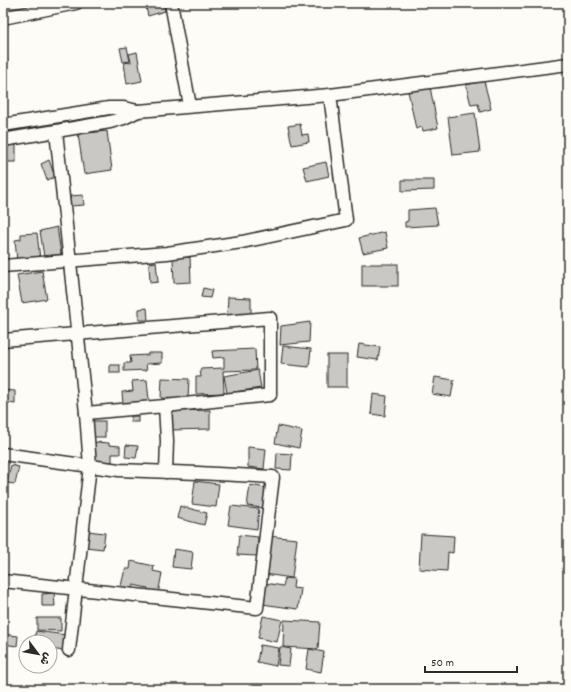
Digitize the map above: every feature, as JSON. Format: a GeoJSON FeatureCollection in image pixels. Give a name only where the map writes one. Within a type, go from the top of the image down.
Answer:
{"type":"FeatureCollection","features":[{"type":"Feature","properties":{"kind":"street"},"geometry":{"type":"LineString","coordinates":[[3,18],[76,3]]}},
{"type":"Feature","properties":{"kind":"street"},"geometry":{"type":"LineString","coordinates":[[171,3],[190,106]]}},
{"type":"Feature","properties":{"kind":"street"},"geometry":{"type":"LineString","coordinates":[[3,125],[109,108],[124,108],[138,111],[330,95],[568,64]]}},
{"type":"Feature","properties":{"kind":"street"},"geometry":{"type":"LineString","coordinates":[[3,266],[167,253],[242,242],[346,220],[330,95]]}},
{"type":"Feature","properties":{"kind":"street"},"geometry":{"type":"LineString","coordinates":[[3,140],[117,120],[138,111]]}},
{"type":"Feature","properties":{"kind":"street"},"geometry":{"type":"LineString","coordinates":[[30,120],[33,134]]}},
{"type":"Feature","properties":{"kind":"street"},"geometry":{"type":"LineString","coordinates":[[56,131],[69,261],[79,335],[90,466],[69,650]]}},
{"type":"Feature","properties":{"kind":"street"},"geometry":{"type":"LineString","coordinates":[[3,340],[79,335],[270,318],[270,395],[86,413]]}},
{"type":"Feature","properties":{"kind":"street"},"geometry":{"type":"LineString","coordinates":[[164,406],[167,441],[166,472]]}},
{"type":"Feature","properties":{"kind":"street"},"geometry":{"type":"LineString","coordinates":[[3,454],[118,470],[274,477],[257,608],[3,581]]}},
{"type":"Feature","properties":{"kind":"building"},"geometry":{"type":"Polygon","coordinates":[[[145,3],[163,3],[165,11],[148,16],[145,3]]]}},
{"type":"Feature","properties":{"kind":"building"},"geometry":{"type":"Polygon","coordinates":[[[3,41],[8,63],[4,64],[3,62],[3,41]]]}},
{"type":"Feature","properties":{"kind":"building"},"geometry":{"type":"Polygon","coordinates":[[[127,47],[130,61],[123,62],[120,48],[127,47]]]}},
{"type":"Feature","properties":{"kind":"building"},"geometry":{"type":"Polygon","coordinates":[[[137,52],[142,81],[127,84],[124,63],[131,62],[129,54],[137,52]]]}},
{"type":"Feature","properties":{"kind":"building"},"geometry":{"type":"Polygon","coordinates":[[[484,81],[491,109],[480,112],[478,104],[471,105],[466,85],[484,81]]]}},
{"type":"Feature","properties":{"kind":"building"},"geometry":{"type":"Polygon","coordinates":[[[430,87],[438,128],[423,131],[422,127],[416,129],[408,91],[430,87]]]}},
{"type":"Feature","properties":{"kind":"building"},"geometry":{"type":"Polygon","coordinates":[[[475,113],[480,152],[453,155],[448,117],[475,113]]]}},
{"type":"Feature","properties":{"kind":"building"},"geometry":{"type":"Polygon","coordinates":[[[300,124],[302,135],[308,134],[309,142],[292,145],[288,126],[300,124]]]}},
{"type":"Feature","properties":{"kind":"building"},"geometry":{"type":"Polygon","coordinates":[[[107,131],[112,170],[84,174],[78,134],[107,131]]]}},
{"type":"Feature","properties":{"kind":"building"},"geometry":{"type":"Polygon","coordinates":[[[5,145],[16,145],[16,162],[5,162],[5,145]]]}},
{"type":"Feature","properties":{"kind":"building"},"geometry":{"type":"Polygon","coordinates":[[[49,160],[55,177],[47,180],[41,164],[49,160]]]}},
{"type":"Feature","properties":{"kind":"building"},"geometry":{"type":"Polygon","coordinates":[[[326,162],[329,176],[307,181],[303,167],[326,162]]]}},
{"type":"Feature","properties":{"kind":"building"},"geometry":{"type":"Polygon","coordinates":[[[402,180],[434,180],[434,190],[402,191],[402,180]]]}},
{"type":"Feature","properties":{"kind":"building"},"geometry":{"type":"Polygon","coordinates":[[[83,195],[84,205],[71,206],[70,196],[83,195]]]}},
{"type":"Feature","properties":{"kind":"building"},"geometry":{"type":"Polygon","coordinates":[[[435,208],[438,225],[405,227],[405,222],[408,221],[408,210],[435,208]]]}},
{"type":"Feature","properties":{"kind":"building"},"geometry":{"type":"Polygon","coordinates":[[[57,227],[61,254],[44,257],[40,231],[57,227]]]}},
{"type":"Feature","properties":{"kind":"building"},"geometry":{"type":"Polygon","coordinates":[[[385,232],[388,248],[363,253],[359,238],[385,232]]]}},
{"type":"Feature","properties":{"kind":"building"},"geometry":{"type":"Polygon","coordinates":[[[37,233],[40,259],[17,261],[15,240],[21,239],[21,234],[37,233]]]}},
{"type":"Feature","properties":{"kind":"building"},"geometry":{"type":"Polygon","coordinates":[[[190,257],[191,282],[174,283],[173,258],[190,257]]]}},
{"type":"Feature","properties":{"kind":"building"},"geometry":{"type":"Polygon","coordinates":[[[156,262],[158,282],[150,283],[149,263],[156,262]]]}},
{"type":"Feature","properties":{"kind":"building"},"geometry":{"type":"Polygon","coordinates":[[[362,264],[398,264],[398,286],[362,286],[362,264]]]}},
{"type":"Feature","properties":{"kind":"building"},"geometry":{"type":"Polygon","coordinates":[[[42,271],[47,299],[22,303],[17,275],[42,271]]]}},
{"type":"Feature","properties":{"kind":"building"},"geometry":{"type":"Polygon","coordinates":[[[203,288],[212,290],[210,298],[201,297],[203,288]]]}},
{"type":"Feature","properties":{"kind":"building"},"geometry":{"type":"Polygon","coordinates":[[[228,297],[251,298],[251,316],[227,315],[228,297]]]}},
{"type":"Feature","properties":{"kind":"building"},"geometry":{"type":"Polygon","coordinates":[[[147,308],[148,320],[139,320],[139,309],[147,308]]]}},
{"type":"Feature","properties":{"kind":"building"},"geometry":{"type":"Polygon","coordinates":[[[310,322],[309,342],[280,345],[281,326],[310,322]]]}},
{"type":"Feature","properties":{"kind":"building"},"geometry":{"type":"Polygon","coordinates":[[[359,344],[380,347],[378,360],[357,357],[359,344]]]}},
{"type":"Feature","properties":{"kind":"building"},"geometry":{"type":"Polygon","coordinates":[[[283,346],[311,349],[309,367],[281,364],[283,346]]]}},
{"type":"Feature","properties":{"kind":"building"},"geometry":{"type":"Polygon","coordinates":[[[255,349],[256,370],[223,371],[224,393],[196,394],[196,377],[201,377],[200,369],[224,368],[224,357],[213,358],[212,351],[255,349]]]}},
{"type":"Feature","properties":{"kind":"building"},"geometry":{"type":"Polygon","coordinates":[[[148,353],[162,353],[162,363],[146,364],[147,370],[124,371],[124,363],[131,363],[130,356],[148,355],[148,353]]]}},
{"type":"Feature","properties":{"kind":"building"},"geometry":{"type":"Polygon","coordinates":[[[327,355],[347,355],[347,387],[327,387],[327,355]]]}},
{"type":"Feature","properties":{"kind":"building"},"geometry":{"type":"Polygon","coordinates":[[[110,365],[120,365],[120,373],[110,373],[110,365]]]}},
{"type":"Feature","properties":{"kind":"building"},"geometry":{"type":"Polygon","coordinates":[[[258,370],[261,388],[227,393],[224,376],[258,370]]]}},
{"type":"Feature","properties":{"kind":"building"},"geometry":{"type":"Polygon","coordinates":[[[435,377],[454,380],[451,397],[432,394],[435,377]]]}},
{"type":"Feature","properties":{"kind":"building"},"geometry":{"type":"Polygon","coordinates":[[[162,378],[189,379],[188,399],[161,398],[162,378]]]}},
{"type":"Feature","properties":{"kind":"building"},"geometry":{"type":"Polygon","coordinates":[[[147,380],[149,401],[123,404],[122,392],[133,391],[132,381],[147,380]]]}},
{"type":"Feature","properties":{"kind":"building"},"geometry":{"type":"Polygon","coordinates":[[[3,390],[15,391],[15,404],[3,402],[3,390]]]}},
{"type":"Feature","properties":{"kind":"building"},"geometry":{"type":"Polygon","coordinates":[[[373,394],[387,396],[385,416],[371,414],[373,394]]]}},
{"type":"Feature","properties":{"kind":"building"},"geometry":{"type":"Polygon","coordinates":[[[210,410],[210,429],[171,430],[170,411],[210,410]]]}},
{"type":"Feature","properties":{"kind":"building"},"geometry":{"type":"Polygon","coordinates":[[[131,416],[138,416],[138,422],[131,422],[131,416]]]}},
{"type":"Feature","properties":{"kind":"building"},"geometry":{"type":"Polygon","coordinates":[[[92,421],[105,421],[105,437],[92,437],[92,421]]]}},
{"type":"Feature","properties":{"kind":"building"},"geometry":{"type":"Polygon","coordinates":[[[278,426],[302,431],[299,448],[275,443],[278,426]]]}},
{"type":"Feature","properties":{"kind":"building"},"geometry":{"type":"Polygon","coordinates":[[[94,442],[109,443],[109,445],[120,446],[120,454],[112,454],[112,462],[93,461],[94,442]]]}},
{"type":"Feature","properties":{"kind":"building"},"geometry":{"type":"Polygon","coordinates":[[[126,445],[138,446],[136,458],[125,457],[126,445]]]}},
{"type":"Feature","properties":{"kind":"building"},"geometry":{"type":"Polygon","coordinates":[[[248,447],[266,449],[264,469],[248,467],[248,447]]]}},
{"type":"Feature","properties":{"kind":"building"},"geometry":{"type":"Polygon","coordinates":[[[277,453],[292,454],[291,470],[276,469],[277,453]]]}},
{"type":"Feature","properties":{"kind":"building"},"geometry":{"type":"Polygon","coordinates":[[[11,465],[19,467],[15,484],[7,483],[11,465]]]}},
{"type":"Feature","properties":{"kind":"building"},"geometry":{"type":"Polygon","coordinates":[[[195,481],[219,484],[216,507],[192,504],[195,481]]]}},
{"type":"Feature","properties":{"kind":"building"},"geometry":{"type":"Polygon","coordinates":[[[250,485],[266,488],[263,508],[247,506],[250,485]]]}},
{"type":"Feature","properties":{"kind":"building"},"geometry":{"type":"Polygon","coordinates":[[[180,506],[207,513],[204,525],[177,518],[180,506]]]}},
{"type":"Feature","properties":{"kind":"building"},"geometry":{"type":"Polygon","coordinates":[[[231,506],[259,509],[257,529],[228,525],[231,506]]]}},
{"type":"Feature","properties":{"kind":"building"},"geometry":{"type":"Polygon","coordinates":[[[87,531],[105,533],[103,549],[85,547],[87,531]]]}},
{"type":"Feature","properties":{"kind":"building"},"geometry":{"type":"Polygon","coordinates":[[[421,534],[454,536],[453,553],[448,552],[447,571],[419,569],[421,534]]]}},
{"type":"Feature","properties":{"kind":"building"},"geometry":{"type":"Polygon","coordinates":[[[239,535],[258,537],[257,556],[237,555],[239,535]]]}},
{"type":"Feature","properties":{"kind":"building"},"geometry":{"type":"Polygon","coordinates":[[[268,536],[297,539],[292,578],[264,574],[268,536]]]}},
{"type":"Feature","properties":{"kind":"building"},"geometry":{"type":"Polygon","coordinates":[[[174,549],[193,552],[191,569],[172,567],[174,549]]]}},
{"type":"Feature","properties":{"kind":"building"},"geometry":{"type":"Polygon","coordinates":[[[131,561],[154,566],[153,571],[162,573],[158,594],[147,592],[148,588],[133,585],[132,592],[120,590],[125,569],[130,569],[131,561]]]}},
{"type":"Feature","properties":{"kind":"building"},"geometry":{"type":"Polygon","coordinates":[[[285,578],[294,579],[293,588],[301,589],[298,609],[262,604],[265,583],[283,586],[285,578]]]}},
{"type":"Feature","properties":{"kind":"building"},"geometry":{"type":"Polygon","coordinates":[[[54,593],[55,606],[42,606],[42,594],[54,593]]]}},
{"type":"Feature","properties":{"kind":"building"},"geometry":{"type":"Polygon","coordinates":[[[263,616],[282,620],[277,642],[258,638],[263,616]]]}},
{"type":"Feature","properties":{"kind":"building"},"geometry":{"type":"Polygon","coordinates":[[[37,618],[61,618],[61,631],[37,630],[37,618]]]}},
{"type":"Feature","properties":{"kind":"building"},"geometry":{"type":"Polygon","coordinates":[[[284,620],[320,622],[318,649],[283,647],[284,620]]]}},
{"type":"Feature","properties":{"kind":"building"},"geometry":{"type":"Polygon","coordinates":[[[36,631],[66,635],[64,651],[58,650],[58,634],[35,634],[36,631]]]}},
{"type":"Feature","properties":{"kind":"building"},"geometry":{"type":"Polygon","coordinates":[[[3,634],[18,636],[17,646],[3,644],[3,634]]]}},
{"type":"Feature","properties":{"kind":"building"},"geometry":{"type":"Polygon","coordinates":[[[260,645],[279,648],[276,666],[257,662],[260,645]]]}},
{"type":"Feature","properties":{"kind":"building"},"geometry":{"type":"Polygon","coordinates":[[[280,647],[291,649],[289,666],[278,665],[280,647]]]}},
{"type":"Feature","properties":{"kind":"building"},"geometry":{"type":"Polygon","coordinates":[[[309,649],[324,652],[321,672],[306,669],[309,649]]]}}]}
